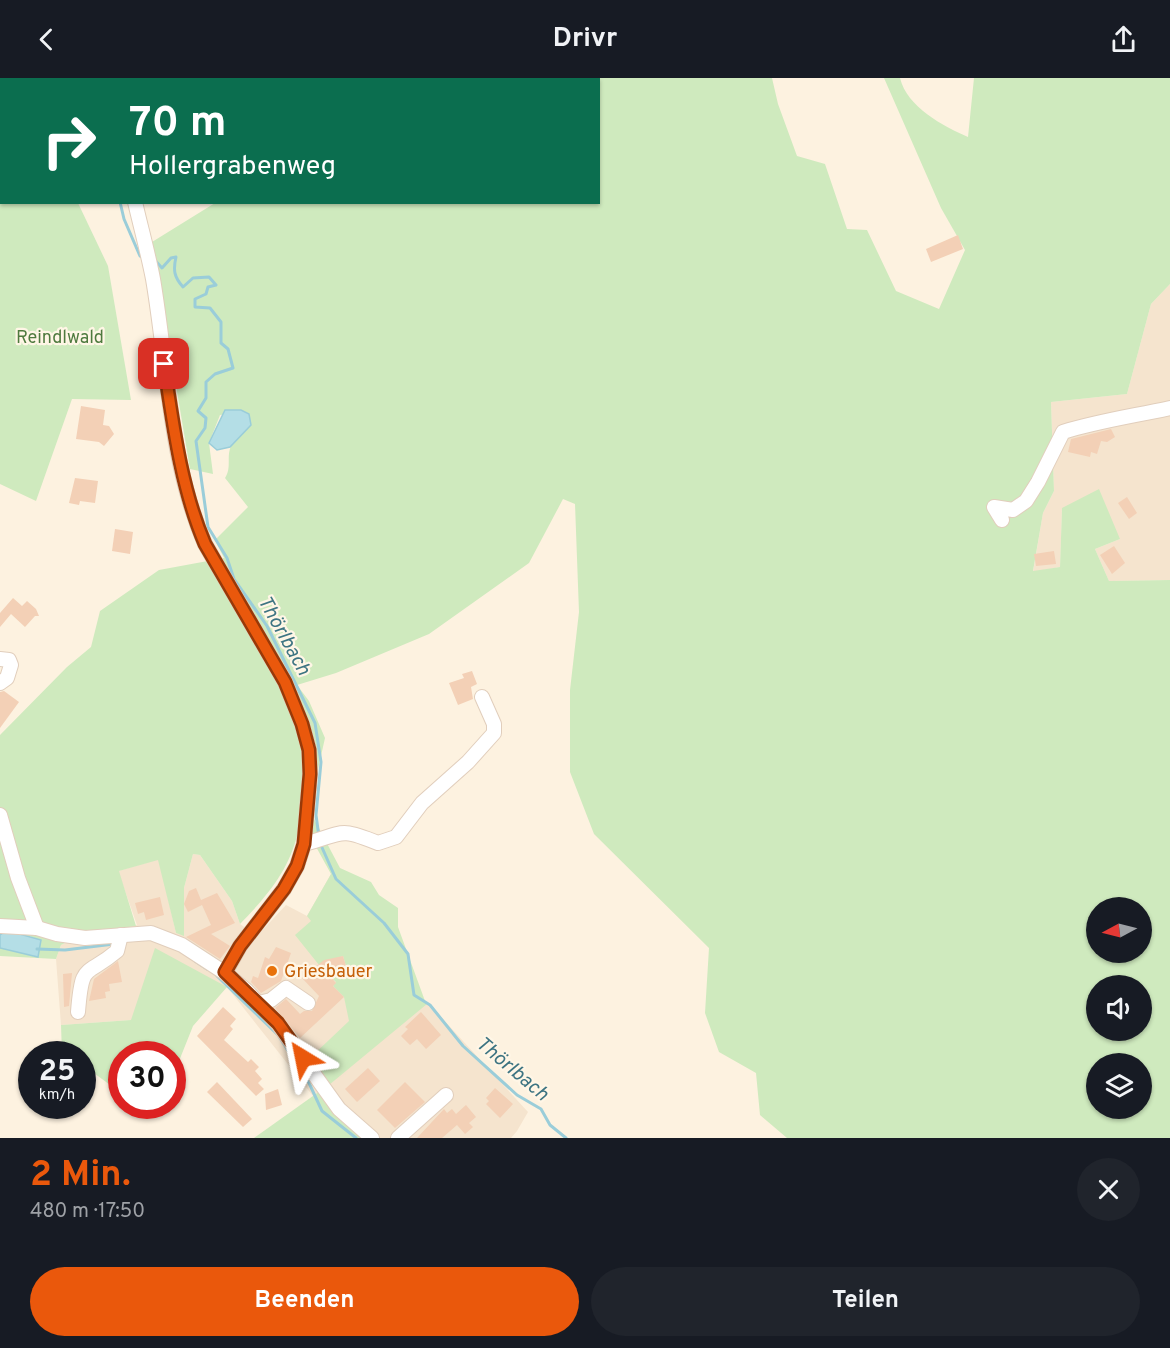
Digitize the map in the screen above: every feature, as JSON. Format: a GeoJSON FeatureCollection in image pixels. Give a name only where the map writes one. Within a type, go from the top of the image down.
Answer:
{"type":"FeatureCollection","features":[{"type":"Feature","properties":{"kind":"street"},"geometry":{"type":"LineString","coordinates":[[135,204],[148,256],[169,397],[183,472],[195,521],[205,544],[285,682],[302,724],[309,750],[314,842]]}},
{"type":"Feature","properties":{"kind":"street"},"geometry":{"type":"LineString","coordinates":[[1002,520],[994,507],[1013,510],[1026,501],[1064,432],[1097,421],[1111,421],[1170,408]]}},
{"type":"Feature","properties":{"kind":"street"},"geometry":{"type":"LineString","coordinates":[[0,659],[9,660],[11,665],[7,678],[0,683]]}},
{"type":"Feature","properties":{"kind":"street"},"geometry":{"type":"LineString","coordinates":[[225,972],[240,946],[284,889],[314,842],[336,832],[354,832],[378,843],[396,837],[422,803],[479,750],[494,733],[494,724],[482,697]]}},
{"type":"Feature","properties":{"kind":"street"},"geometry":{"type":"LineString","coordinates":[[0,815],[18,878],[37,928]]}},
{"type":"Feature","properties":{"kind":"street"},"geometry":{"type":"LineString","coordinates":[[0,926],[37,928],[85,938],[151,933],[182,945],[225,972],[278,1023],[339,1109],[372,1138]]}},
{"type":"Feature","properties":{"kind":"street"},"geometry":{"type":"LineString","coordinates":[[78,1012],[81,981],[86,971],[117,951],[121,935]]}},
{"type":"Feature","properties":{"kind":"street"},"geometry":{"type":"LineString","coordinates":[[259,1004],[271,1000],[286,988],[308,1003]]}},
{"type":"Feature","properties":{"kind":"street"},"geometry":{"type":"LineString","coordinates":[[398,1138],[446,1095]]}},
{"type":"Feature","properties":{"kind":"shaded area"},"geometry":{"type":"Polygon","coordinates":[[[1170,284],[1170,580],[1109,581],[1095,549],[1120,539],[1062,508],[1060,567],[1033,572],[1043,513],[1054,491],[1051,402],[1127,394],[1151,304],[1170,284]]]}},
{"type":"Feature","properties":{"kind":"shaded area"},"geometry":{"type":"Polygon","coordinates":[[[193,854],[200,855],[232,901],[240,924],[257,936],[286,905],[307,916],[331,874],[404,993],[430,1005],[528,1112],[511,1138],[363,1138],[319,1092],[313,1096],[227,987],[131,1020],[61,1025],[56,959],[61,945],[85,933],[137,925],[118,871],[159,859],[176,933],[184,935],[184,888],[193,854]]]}},
{"type":"Feature","properties":{"kind":"green space"},"geometry":{"type":"Polygon","coordinates":[[[600,78],[772,78],[778,104],[797,156],[825,164],[847,229],[867,230],[896,291],[939,309],[965,250],[941,208],[884,78],[900,78],[910,98],[918,107],[937,121],[968,137],[974,78],[1170,78],[1170,284],[1151,304],[1127,394],[1051,402],[1054,491],[1043,513],[1033,571],[1060,567],[1062,508],[1099,489],[1120,539],[1095,549],[1109,581],[1170,580],[1170,1138],[787,1138],[760,1115],[756,1073],[719,1052],[705,1013],[709,948],[594,834],[570,772],[570,690],[579,612],[575,504],[563,499],[529,563],[429,634],[336,673],[297,685],[309,701],[325,738],[316,778],[313,817],[340,868],[371,882],[379,895],[398,908],[398,927],[425,1001],[430,1005],[427,1004],[329,1085],[311,1057],[349,1021],[344,997],[333,986],[336,982],[329,975],[325,979],[322,976],[327,971],[346,966],[343,956],[319,965],[295,935],[311,921],[307,916],[331,874],[309,834],[298,832],[283,871],[240,924],[232,901],[200,855],[193,854],[184,888],[184,936],[176,933],[158,860],[119,871],[136,926],[85,933],[61,945],[56,959],[0,956],[0,948],[37,957],[40,940],[29,936],[0,935],[0,735],[67,667],[91,647],[100,611],[159,570],[224,558],[215,540],[248,507],[225,478],[232,443],[251,425],[249,414],[245,412],[220,415],[209,443],[213,474],[190,469],[152,242],[213,204],[600,204],[600,78]]]}},
{"type":"Feature","properties":{"kind":"green space","name":"Reindlwald"},"geometry":{"type":"Polygon","coordinates":[[[0,204],[78,204],[108,266],[131,400],[72,399],[36,501],[0,484],[0,204]]]}},
{"type":"Feature","properties":{"kind":"green space"},"geometry":{"type":"Polygon","coordinates":[[[155,948],[227,987],[193,1026],[186,1044],[186,1041],[108,1041],[108,1083],[96,1075],[96,1041],[62,1041],[61,1025],[131,1020],[155,948]]]}},
{"type":"Feature","properties":{"kind":"green space"},"geometry":{"type":"Polygon","coordinates":[[[320,1091],[363,1138],[254,1138],[320,1091]]]}},
{"type":"Feature","properties":{"kind":"water"},"geometry":{"type":"Polygon","coordinates":[[[225,410],[241,410],[249,414],[251,425],[230,447],[217,450],[209,443],[225,410]]]}},
{"type":"Feature","properties":{"kind":"water"},"geometry":{"type":"Polygon","coordinates":[[[16,933],[41,940],[38,957],[0,948],[0,935],[16,933]]]}},
{"type":"Feature","properties":{"kind":"building"},"geometry":{"type":"Polygon","coordinates":[[[958,235],[963,249],[931,262],[926,249],[958,235]]]}},
{"type":"Feature","properties":{"kind":"building"},"geometry":{"type":"Polygon","coordinates":[[[81,406],[105,410],[103,425],[109,426],[114,434],[104,446],[99,442],[76,439],[81,406]]]}},
{"type":"Feature","properties":{"kind":"building"},"geometry":{"type":"Polygon","coordinates":[[[1111,429],[1115,437],[1107,442],[1101,441],[1097,454],[1091,452],[1090,457],[1068,452],[1071,439],[1111,429]]]}},
{"type":"Feature","properties":{"kind":"building"},"geometry":{"type":"Polygon","coordinates":[[[75,478],[98,481],[95,503],[80,501],[79,505],[69,503],[75,478]]]}},
{"type":"Feature","properties":{"kind":"building"},"geometry":{"type":"Polygon","coordinates":[[[1127,497],[1137,513],[1129,519],[1118,503],[1127,497]]]}},
{"type":"Feature","properties":{"kind":"building"},"geometry":{"type":"Polygon","coordinates":[[[115,529],[133,532],[130,554],[112,551],[115,529]]]}},
{"type":"Feature","properties":{"kind":"building"},"geometry":{"type":"Polygon","coordinates":[[[1114,546],[1125,563],[1112,574],[1100,555],[1114,546]]]}},
{"type":"Feature","properties":{"kind":"building"},"geometry":{"type":"Polygon","coordinates":[[[1054,551],[1056,564],[1036,566],[1034,554],[1054,551]]]}},
{"type":"Feature","properties":{"kind":"building"},"geometry":{"type":"Polygon","coordinates":[[[13,598],[22,606],[27,601],[36,609],[39,616],[35,616],[25,627],[11,614],[0,627],[0,613],[13,598]]]}},
{"type":"Feature","properties":{"kind":"building"},"geometry":{"type":"Polygon","coordinates":[[[472,671],[477,684],[471,687],[473,699],[458,705],[449,683],[464,678],[462,674],[472,671]]]}},
{"type":"Feature","properties":{"kind":"building"},"geometry":{"type":"Polygon","coordinates":[[[4,691],[19,702],[0,728],[0,692],[4,691]]]}},
{"type":"Feature","properties":{"kind":"building"},"geometry":{"type":"Polygon","coordinates":[[[196,888],[201,900],[217,893],[235,923],[211,934],[230,946],[220,959],[186,937],[211,925],[202,905],[188,912],[184,904],[189,891],[196,888]]]}},
{"type":"Feature","properties":{"kind":"building"},"geometry":{"type":"Polygon","coordinates":[[[160,897],[164,915],[146,920],[144,912],[138,914],[135,903],[160,897]]]}},
{"type":"Feature","properties":{"kind":"building","name":"Griesbauer"},"geometry":{"type":"Polygon","coordinates":[[[276,947],[291,953],[281,981],[261,993],[251,982],[253,976],[258,978],[265,957],[269,959],[276,947]]]}},
{"type":"Feature","properties":{"kind":"building"},"geometry":{"type":"Polygon","coordinates":[[[343,956],[346,966],[326,972],[336,983],[333,986],[344,997],[300,1038],[275,1008],[286,999],[300,1014],[304,1011],[312,1011],[319,996],[302,978],[324,960],[343,956]]]}},
{"type":"Feature","properties":{"kind":"building"},"geometry":{"type":"Polygon","coordinates":[[[118,961],[122,982],[109,984],[110,991],[105,992],[106,998],[89,1001],[94,979],[118,961]]]}},
{"type":"Feature","properties":{"kind":"building"},"geometry":{"type":"Polygon","coordinates":[[[72,973],[69,1006],[64,1007],[63,974],[72,973]]]}},
{"type":"Feature","properties":{"kind":"building"},"geometry":{"type":"Polygon","coordinates":[[[223,1007],[236,1019],[230,1026],[233,1029],[224,1040],[248,1062],[251,1059],[259,1067],[255,1071],[262,1079],[258,1083],[264,1089],[256,1096],[197,1036],[223,1007]]]}},
{"type":"Feature","properties":{"kind":"building"},"geometry":{"type":"Polygon","coordinates":[[[421,1012],[441,1035],[426,1049],[417,1039],[410,1045],[401,1036],[408,1029],[405,1027],[421,1012]]]}},
{"type":"Feature","properties":{"kind":"building"},"geometry":{"type":"Polygon","coordinates":[[[368,1068],[380,1081],[357,1102],[345,1089],[368,1068]]]}},
{"type":"Feature","properties":{"kind":"building"},"geometry":{"type":"Polygon","coordinates":[[[217,1082],[252,1119],[243,1127],[207,1092],[217,1082]]]}},
{"type":"Feature","properties":{"kind":"building"},"geometry":{"type":"Polygon","coordinates":[[[405,1082],[425,1102],[395,1128],[377,1110],[405,1082]]]}},
{"type":"Feature","properties":{"kind":"building"},"geometry":{"type":"Polygon","coordinates":[[[495,1088],[513,1104],[500,1118],[486,1104],[489,1101],[486,1098],[495,1088]]]}},
{"type":"Feature","properties":{"kind":"building"},"geometry":{"type":"Polygon","coordinates":[[[278,1089],[282,1105],[266,1110],[265,1094],[278,1089]]]}},
{"type":"Feature","properties":{"kind":"building"},"geometry":{"type":"Polygon","coordinates":[[[466,1105],[476,1117],[469,1123],[473,1127],[465,1134],[457,1125],[442,1138],[417,1138],[444,1109],[447,1113],[452,1109],[456,1114],[466,1105]]]}},
{"type":"Feature","properties":{"kind":"waterway","name":"Thörlbach"},"geometry":{"type":"LineString","coordinates":[[120,204],[124,219],[140,256],[143,257]]}},
{"type":"Feature","properties":{"kind":"waterway","name":"Thörlbach"},"geometry":{"type":"LineString","coordinates":[[153,258],[162,268],[171,258],[176,257],[175,273],[183,287],[193,278],[209,277],[216,285],[208,287],[206,294],[195,299],[195,307],[210,308],[221,322],[221,343],[228,349],[233,368],[215,374],[206,382],[206,398],[198,411],[206,418],[205,428],[196,441],[208,527],[227,558],[234,579],[267,626],[315,723],[321,762],[316,815],[319,837]]}},
{"type":"Feature","properties":{"kind":"waterway","name":"Thörlbach"},"geometry":{"type":"LineString","coordinates":[[320,843],[336,879],[384,923],[408,954],[414,995],[430,1005],[463,1046],[517,1095],[541,1109],[550,1125],[566,1138]]}},
{"type":"Feature","properties":{"kind":"waterway"},"geometry":{"type":"LineString","coordinates":[[37,949],[65,950],[114,944]]}},
{"type":"Feature","properties":{"kind":"waterway"},"geometry":{"type":"LineString","coordinates":[[195,961],[207,969]]}},
{"type":"Feature","properties":{"kind":"waterway"},"geometry":{"type":"LineString","coordinates":[[217,976],[278,1035],[309,1083],[322,1111],[356,1138]]}},
{"type":"Feature","properties":{"kind":"place","name":"Griesbauer"},"geometry":{"type":"Point","coordinates":[272,971]}},
{"type":"Feature","properties":{"kind":"route"},"geometry":{"type":"LineString","coordinates":[[164,364],[183,472],[195,521],[205,544],[285,682],[302,724],[309,750],[310,774],[304,849],[284,889],[240,946],[225,972],[278,1023],[303,1058]]}}]}
